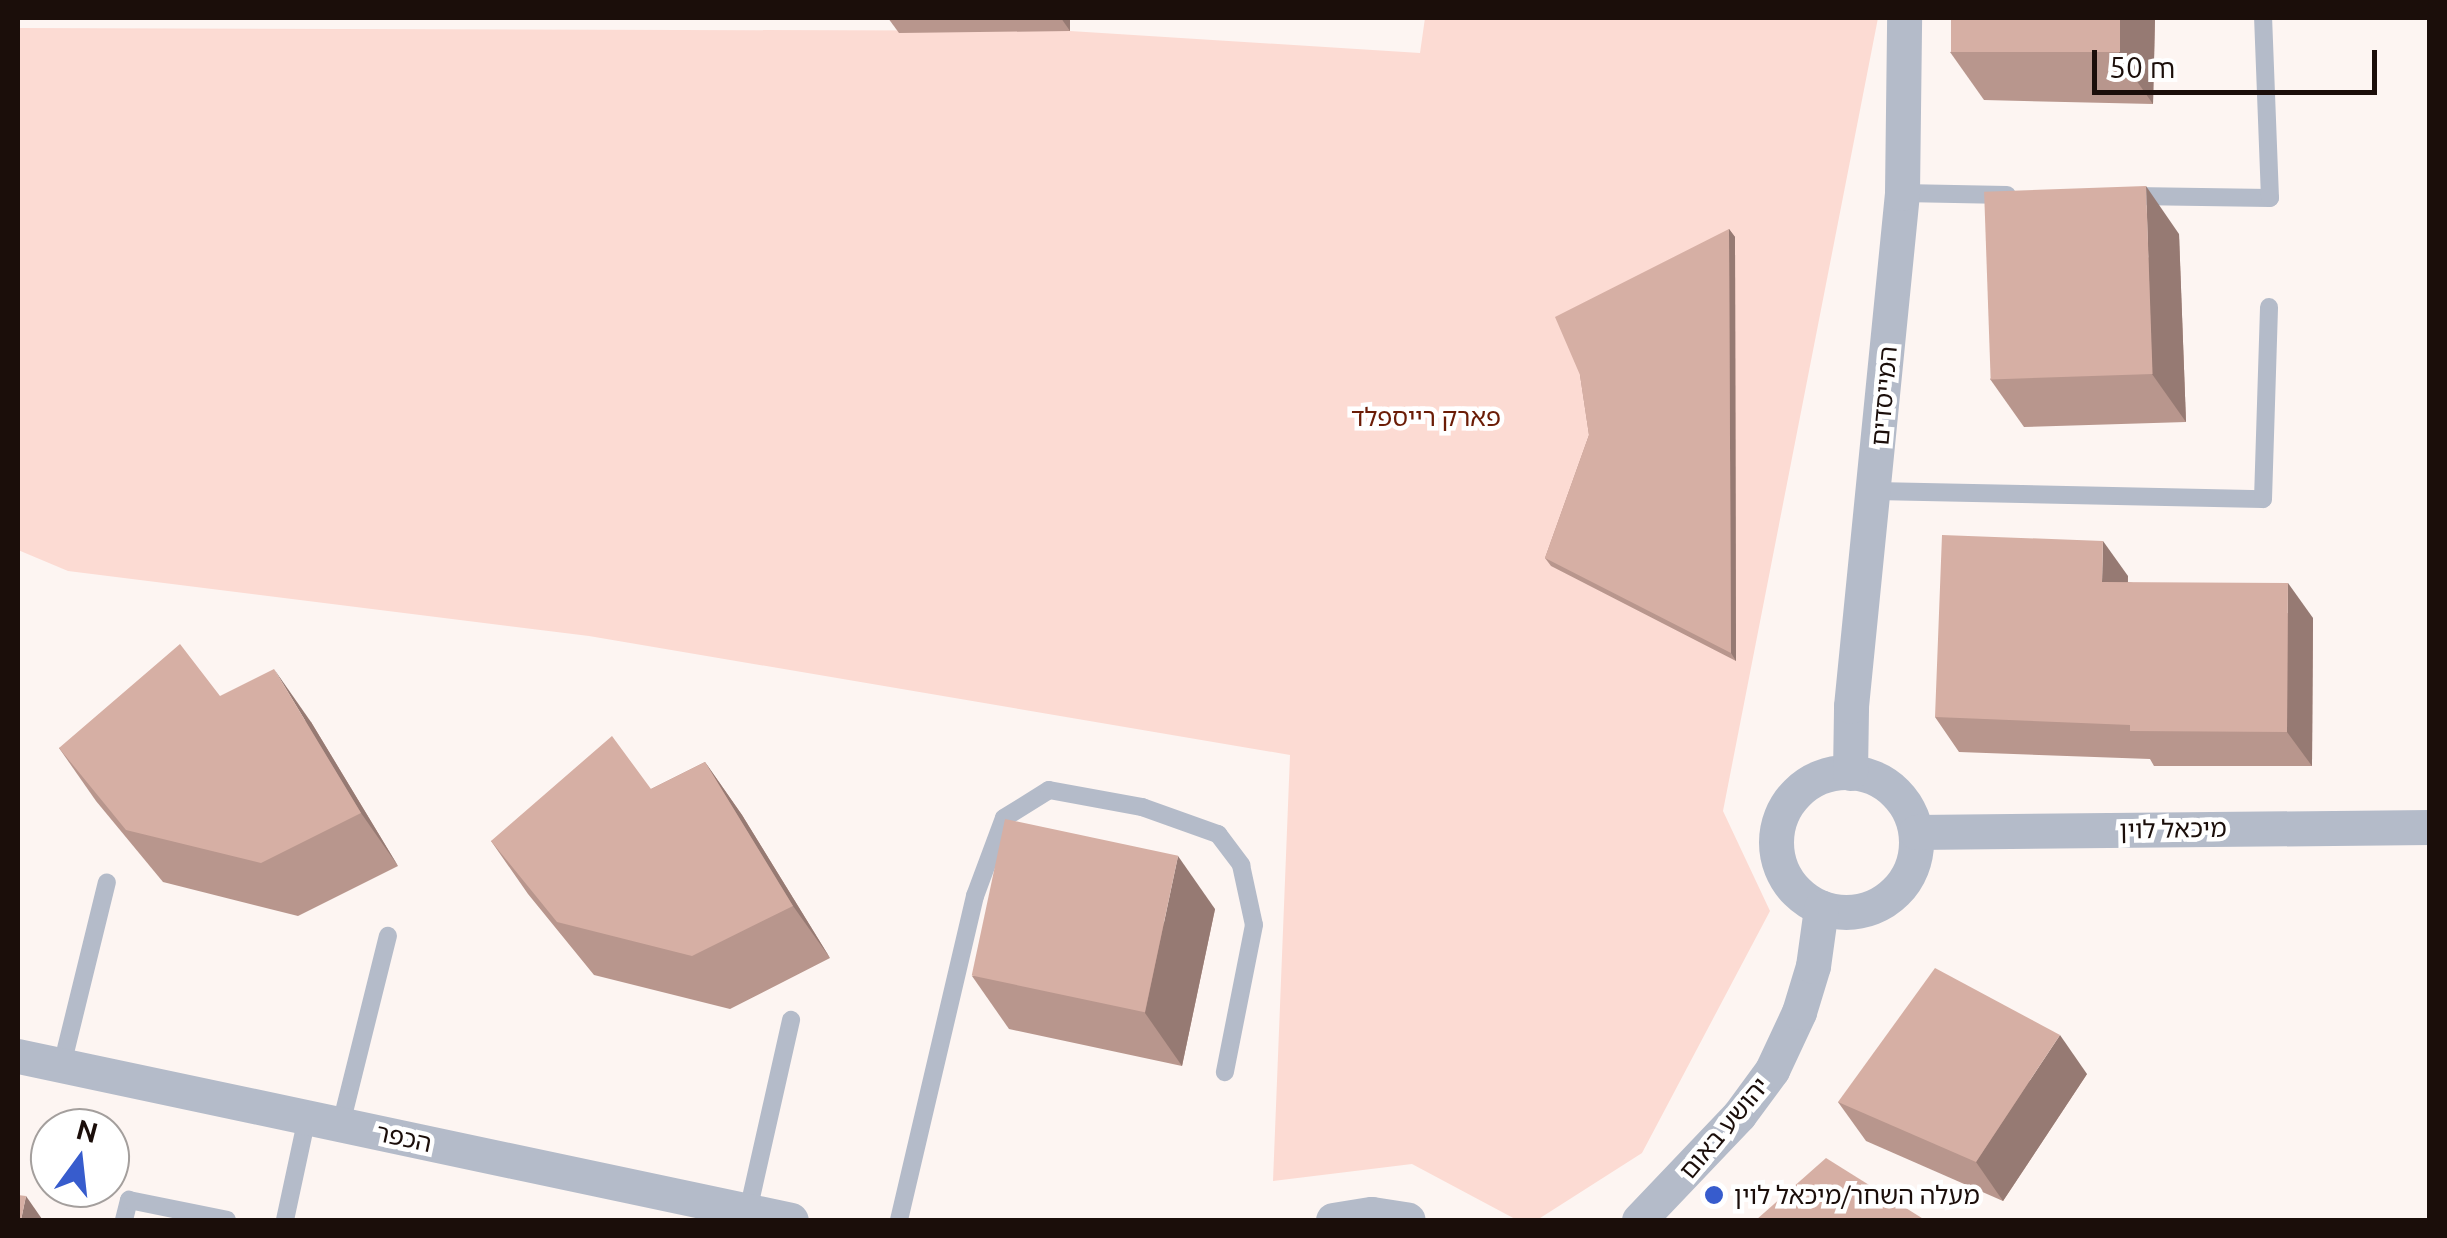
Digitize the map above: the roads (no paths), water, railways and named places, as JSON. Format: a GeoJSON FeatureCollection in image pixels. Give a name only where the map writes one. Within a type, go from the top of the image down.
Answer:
{"type":"FeatureCollection","features":[{"type":"Feature","properties":{"kind":"street","name":"המייסדים"},"geometry":{"type":"LineString","coordinates":[[1850,773],[1851,706],[1902,193],[1904,18]]}},
{"type":"Feature","properties":{"kind":"street"},"geometry":{"type":"LineString","coordinates":[[1850,773],[1881,781],[1894,791],[1912,817],[1916,832],[1915,857],[1906,880],[1890,898],[1857,910],[1821,908],[1802,897],[1787,880],[1778,860],[1776,839],[1781,817],[1808,784],[1828,775],[1850,773]]}},
{"type":"Feature","properties":{"kind":"street","name":"מיכאל לוין"},"geometry":{"type":"LineString","coordinates":[[1916,832],[2430,826]]}},
{"type":"Feature","properties":{"kind":"street","name":"יהושע באום"},"geometry":{"type":"LineString","coordinates":[[1639,1220],[1739,1114],[1772,1070],[1800,1012],[1814,966],[1821,908]]}},
{"type":"Feature","properties":{"kind":"street","name":"הכפר"},"geometry":{"type":"LineString","coordinates":[[18,1056],[772,1217]]}},
{"type":"Feature","properties":{"kind":"street"},"geometry":{"type":"LineString","coordinates":[[1334,1220],[1372,1214],[1408,1220]]}},
{"type":"Feature","properties":{"kind":"lane"},"geometry":{"type":"LineString","coordinates":[[2115,196],[2270,198],[2263,18]]}},
{"type":"Feature","properties":{"kind":"lane"},"geometry":{"type":"LineString","coordinates":[[1902,193],[2018,195]]}},
{"type":"Feature","properties":{"kind":"lane"},"geometry":{"type":"LineString","coordinates":[[1875,491],[2263,499],[2269,306]]}},
{"type":"Feature","properties":{"kind":"lane"},"geometry":{"type":"LineString","coordinates":[[899,1220],[975,896],[1004,818],[1049,790],[1142,808],[1218,834],[1241,866],[1254,925],[1225,1072]]}},
{"type":"Feature","properties":{"kind":"lane"},"geometry":{"type":"LineString","coordinates":[[62,1065],[107,882]]}},
{"type":"Feature","properties":{"kind":"lane"},"geometry":{"type":"LineString","coordinates":[[284,1220],[324,1121],[388,936]]}},
{"type":"Feature","properties":{"kind":"lane"},"geometry":{"type":"LineString","coordinates":[[772,1217],[790,1020]]}},
{"type":"Feature","properties":{"kind":"lane"},"geometry":{"type":"LineString","coordinates":[[124,1220],[129,1200],[227,1220]]}},
{"type":"Feature","properties":{"kind":"place","name":"מעלה השחר/מיכאל לוין"},"geometry":{"type":"Point","coordinates":[1714,1195]}},
{"type":"Feature","properties":{"kind":"park label","name":"פארק רייספלד"},"geometry":{"type":"Point","coordinates":[1426,417]}}]}
